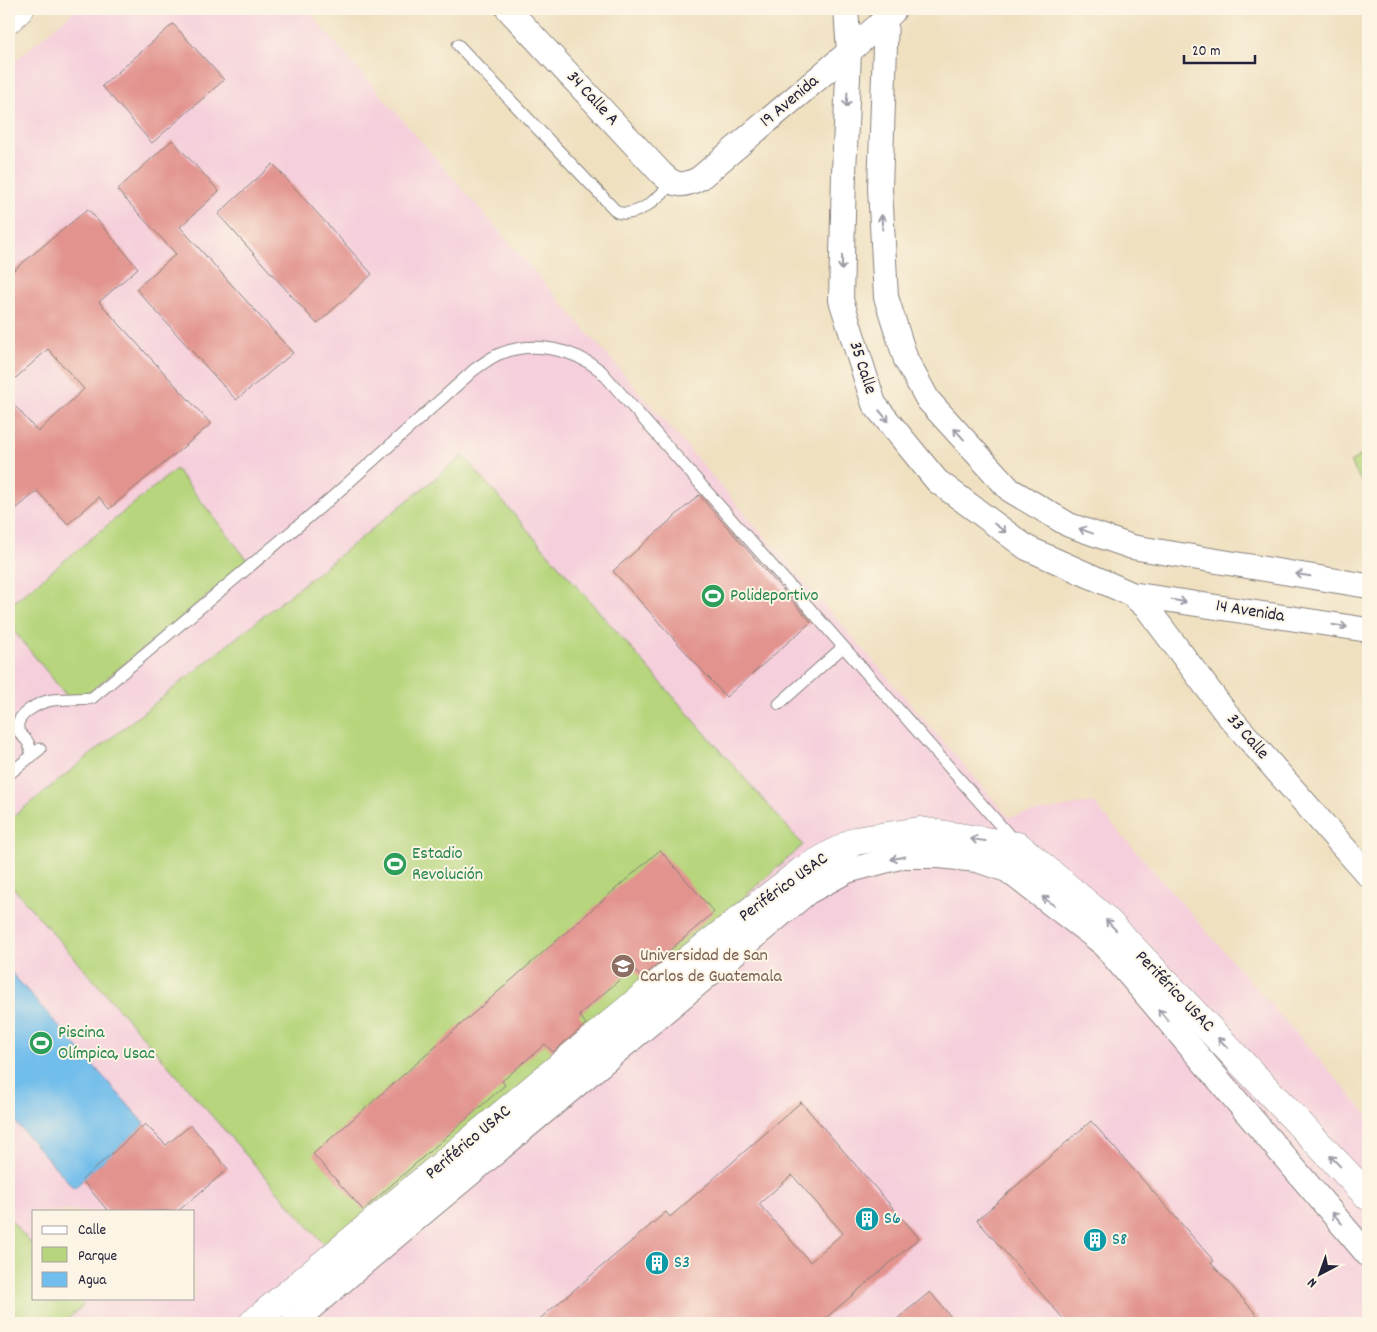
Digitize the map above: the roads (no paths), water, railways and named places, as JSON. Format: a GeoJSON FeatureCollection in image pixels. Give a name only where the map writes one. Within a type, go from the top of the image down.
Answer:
{"type":"FeatureCollection","features":[{"type":"Feature","properties":{"kind":"street"},"geometry":{"type":"LineString","coordinates":[[9,19],[20,9]]}},
{"type":"Feature","properties":{"kind":"street","name":"34 Calle A"},"geometry":{"type":"LineString","coordinates":[[508,9],[661,173],[668,180],[677,184]]}},
{"type":"Feature","properties":{"kind":"street","name":"35 Calle"},"geometry":{"type":"LineString","coordinates":[[846,9],[849,52],[841,300],[874,404],[937,481],[1026,548],[1131,594]]}},
{"type":"Feature","properties":{"kind":"street"},"geometry":{"type":"LineString","coordinates":[[888,12],[880,188],[886,297],[906,360],[928,400],[1010,490],[1069,525],[1132,547],[1368,586]]}},
{"type":"Feature","properties":{"kind":"street","name":"19 Avenida"},"geometry":{"type":"LineString","coordinates":[[677,184],[690,183],[700,178],[849,52],[888,12]]}},
{"type":"Feature","properties":{"kind":"street","name":"14 Avenida"},"geometry":{"type":"LineString","coordinates":[[1131,594],[1368,630]]}},
{"type":"Feature","properties":{"kind":"street","name":"33 Calle"},"geometry":{"type":"LineString","coordinates":[[1131,594],[1147,608],[1226,713],[1368,875]]}},
{"type":"Feature","properties":{"kind":"street","name":"Periférico USAC"},"geometry":{"type":"LineString","coordinates":[[253,1323],[669,975],[802,871],[855,841],[920,831],[1018,846],[1106,919],[1368,1196]]}},
{"type":"Feature","properties":{"kind":"street","name":"Periférico USAC"},"geometry":{"type":"LineString","coordinates":[[293,1323],[808,892],[847,871],[904,856],[963,858],[977,860],[1008,870],[1102,943],[1368,1255]]}},
{"type":"Feature","properties":{"kind":"lane"},"geometry":{"type":"LineString","coordinates":[[458,45],[617,212],[624,214],[639,210],[677,184]]}},
{"type":"Feature","properties":{"kind":"lane"},"geometry":{"type":"LineString","coordinates":[[21,735],[18,729],[18,722],[25,713],[50,700],[92,698],[328,500],[475,369],[500,353],[524,347],[544,347],[577,356],[601,371],[1018,846]]}},
{"type":"Feature","properties":{"kind":"lane"},"geometry":{"type":"LineString","coordinates":[[779,704],[843,647]]}},
{"type":"Feature","properties":{"kind":"lane"},"geometry":{"type":"LineString","coordinates":[[9,733],[21,735],[27,740],[31,757]]}},
{"type":"Feature","properties":{"kind":"lane"},"geometry":{"type":"LineString","coordinates":[[9,774],[40,749]]}},
{"type":"Feature","properties":{"kind":"water","name":"Piscina Olímpica, Usac"},"geometry":{"type":"Polygon","coordinates":[[[9,970],[145,1124],[74,1188],[9,1115],[9,970]]]}},
{"type":"Feature","properties":{"kind":"place","name":"Polideportivo"},"geometry":{"type":"Point","coordinates":[713,596]}},
{"type":"Feature","properties":{"kind":"place","name":"Estadio Revolución"},"geometry":{"type":"Point","coordinates":[395,864]}},
{"type":"Feature","properties":{"kind":"place","name":"Universidad de San Carlos de Guatemala"},"geometry":{"type":"Point","coordinates":[623,966]}},
{"type":"Feature","properties":{"kind":"place","name":"Piscina Olímpica, Usac"},"geometry":{"type":"Point","coordinates":[41,1043]}},
{"type":"Feature","properties":{"kind":"place","name":"S6"},"geometry":{"type":"Point","coordinates":[867,1219]}},
{"type":"Feature","properties":{"kind":"place","name":"S8"},"geometry":{"type":"Point","coordinates":[1095,1240]}},
{"type":"Feature","properties":{"kind":"place","name":"S3"},"geometry":{"type":"Point","coordinates":[657,1263]}}]}
